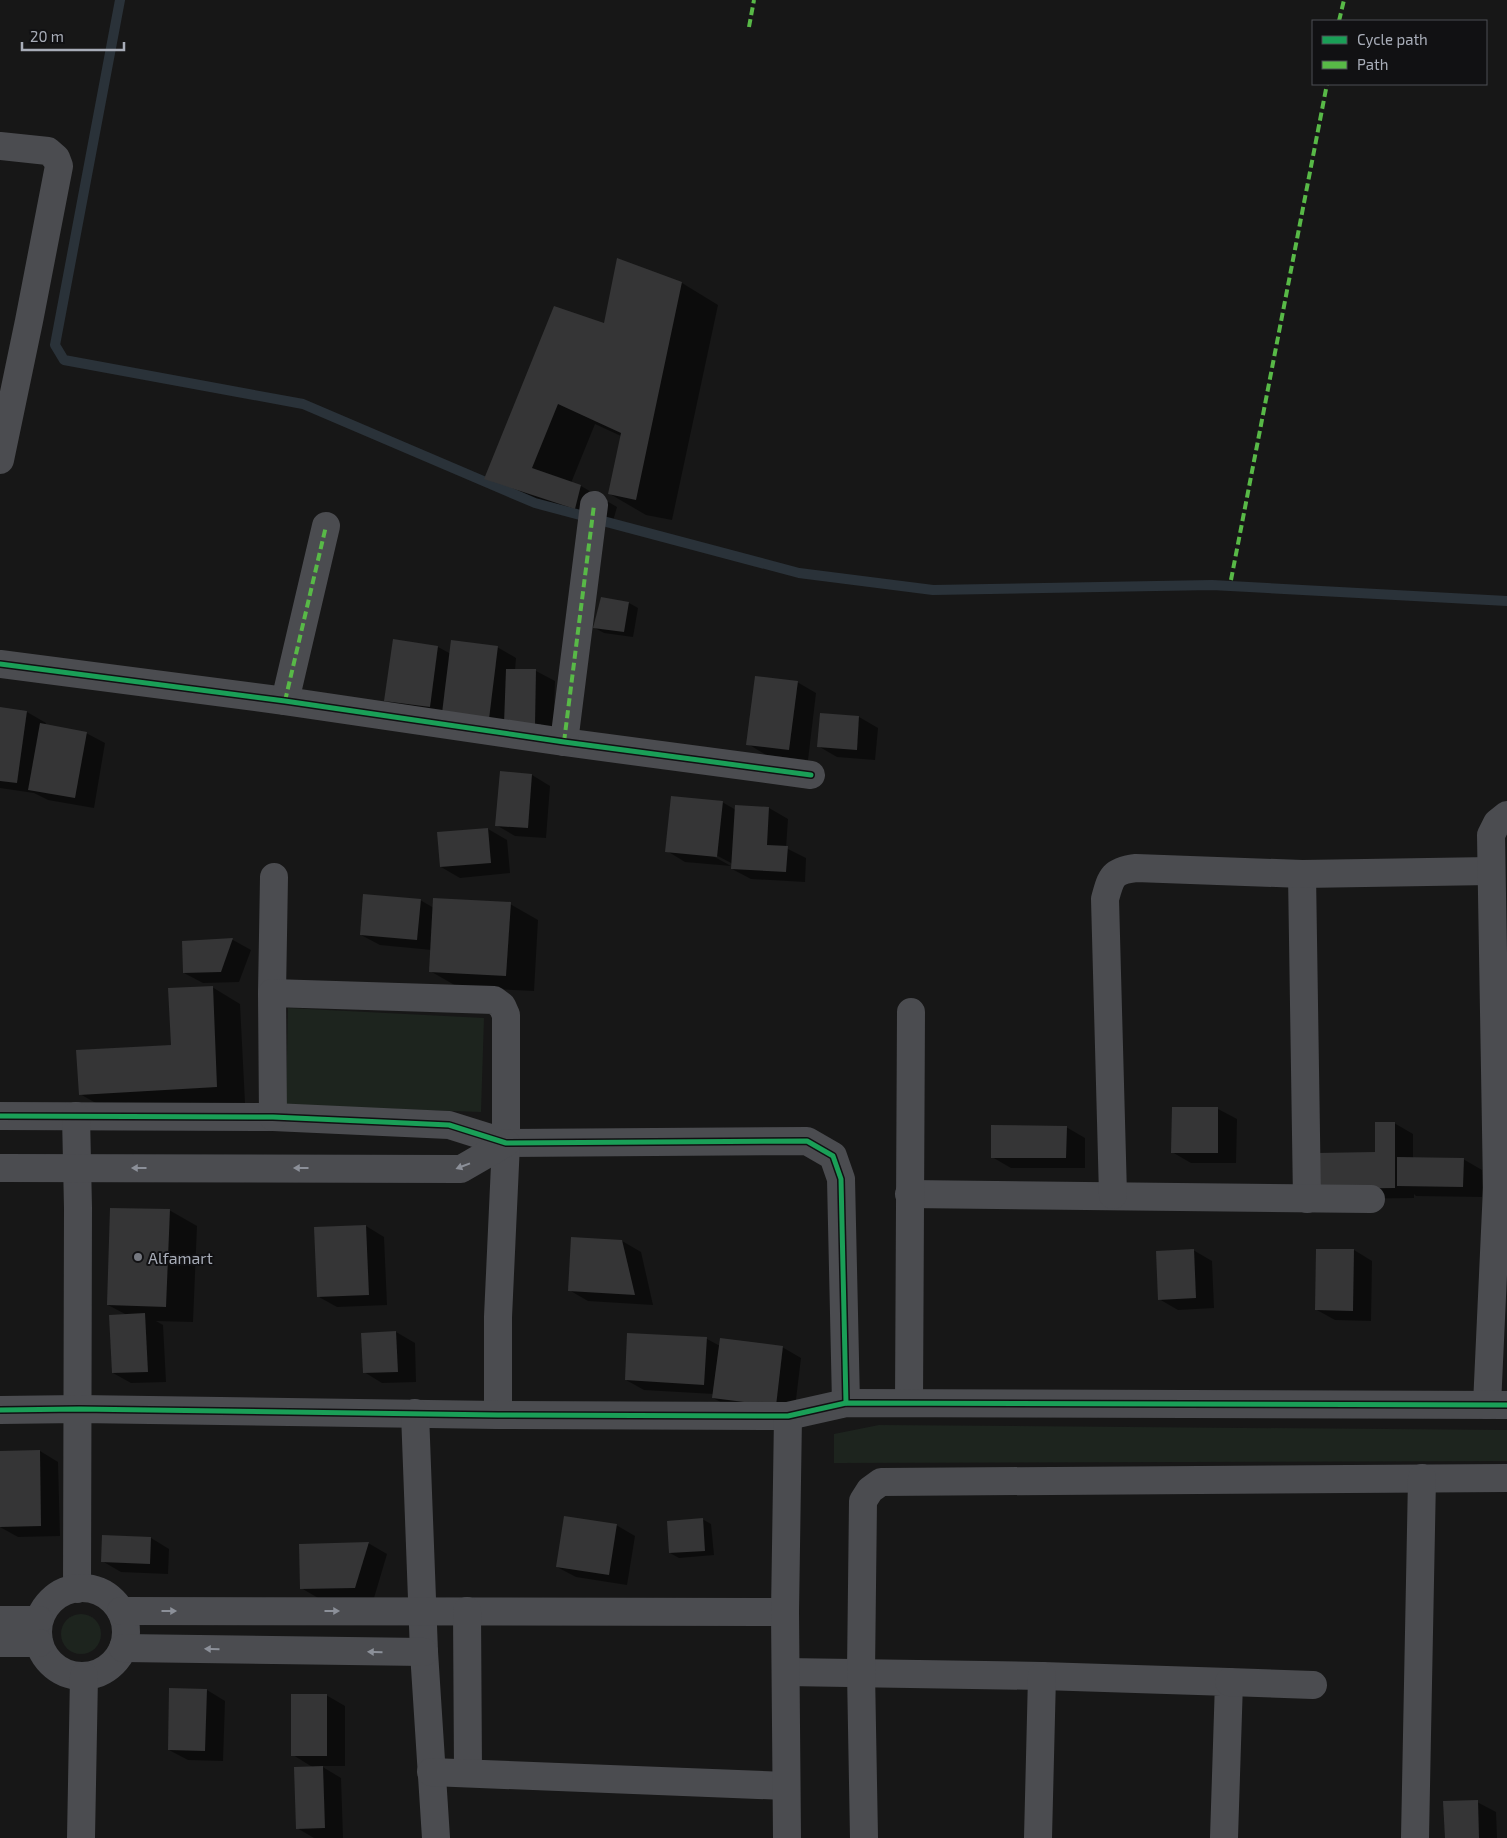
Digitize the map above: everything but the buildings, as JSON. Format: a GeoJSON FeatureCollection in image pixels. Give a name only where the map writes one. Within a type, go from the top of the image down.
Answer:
{"type":"FeatureCollection","features":[{"type":"Feature","properties":{"kind":"street"},"geometry":{"type":"LineString","coordinates":[[0,146],[48,151],[56,158],[58,166],[0,460]]}},
{"type":"Feature","properties":{"kind":"street"},"geometry":{"type":"LineString","coordinates":[[564,742],[594,505]]}},
{"type":"Feature","properties":{"kind":"street"},"geometry":{"type":"LineString","coordinates":[[285,701],[326,526]]}},
{"type":"Feature","properties":{"kind":"street"},"geometry":{"type":"LineString","coordinates":[[0,664],[285,701],[564,742],[811,775]]}},
{"type":"Feature","properties":{"kind":"street"},"geometry":{"type":"LineString","coordinates":[[0,1410],[79,1409],[498,1415],[788,1416],[846,1403],[1497,1405],[1502,1188],[1491,872],[1492,835],[1497,823],[1507,815]]}},
{"type":"Feature","properties":{"kind":"street"},"geometry":{"type":"LineString","coordinates":[[1113,1195],[1105,899],[1110,878],[1121,870],[1136,868],[1302,874],[1491,872]]}},
{"type":"Feature","properties":{"kind":"street"},"geometry":{"type":"LineString","coordinates":[[1302,874],[1306,1199]]}},
{"type":"Feature","properties":{"kind":"street"},"geometry":{"type":"LineString","coordinates":[[273,1117],[272,993],[274,877]]}},
{"type":"Feature","properties":{"kind":"street"},"geometry":{"type":"LineString","coordinates":[[272,993],[494,1000],[502,1006],[506,1015],[506,1143],[498,1317],[498,1415]]}},
{"type":"Feature","properties":{"kind":"street"},"geometry":{"type":"LineString","coordinates":[[909,1404],[911,1012]]}},
{"type":"Feature","properties":{"kind":"street"},"geometry":{"type":"LineString","coordinates":[[0,1116],[273,1117],[449,1125],[506,1143],[807,1141],[833,1156],[841,1179],[846,1403]]}},
{"type":"Feature","properties":{"kind":"street"},"geometry":{"type":"LineString","coordinates":[[76,1116],[79,1409],[77,1589]]}},
{"type":"Feature","properties":{"kind":"street"},"geometry":{"type":"LineString","coordinates":[[0,1168],[461,1169],[506,1143]]}},
{"type":"Feature","properties":{"kind":"street"},"geometry":{"type":"LineString","coordinates":[[909,1194],[1371,1199]]}},
{"type":"Feature","properties":{"kind":"street"},"geometry":{"type":"LineString","coordinates":[[415,1413],[422,1612],[436,1838]]}},
{"type":"Feature","properties":{"kind":"street"},"geometry":{"type":"LineString","coordinates":[[787,1838],[785,1612],[788,1416]]}},
{"type":"Feature","properties":{"kind":"street"},"geometry":{"type":"LineString","coordinates":[[1415,1838],[1422,1478]]}},
{"type":"Feature","properties":{"kind":"street"},"geometry":{"type":"LineString","coordinates":[[864,1838],[862,1501],[870,1490],[881,1482],[1507,1478]]}},
{"type":"Feature","properties":{"kind":"street"},"geometry":{"type":"LineString","coordinates":[[77,1589],[90,1589],[102,1593],[112,1601],[121,1611],[126,1629],[123,1648],[118,1658],[101,1672],[84,1676],[66,1673],[54,1666],[44,1655],[39,1631],[45,1608],[53,1599],[64,1592],[77,1589]]}},
{"type":"Feature","properties":{"kind":"street"},"geometry":{"type":"LineString","coordinates":[[121,1611],[785,1612]]}},
{"type":"Feature","properties":{"kind":"street"},"geometry":{"type":"LineString","coordinates":[[467,1611],[468,1772]]}},
{"type":"Feature","properties":{"kind":"street"},"geometry":{"type":"LineString","coordinates":[[0,1620],[39,1631]]}},
{"type":"Feature","properties":{"kind":"street"},"geometry":{"type":"LineString","coordinates":[[0,1643],[39,1631]]}},
{"type":"Feature","properties":{"kind":"street"},"geometry":{"type":"LineString","coordinates":[[123,1648],[424,1652]]}},
{"type":"Feature","properties":{"kind":"street"},"geometry":{"type":"LineString","coordinates":[[786,1672],[1042,1676],[1313,1685]]}},
{"type":"Feature","properties":{"kind":"street"},"geometry":{"type":"LineString","coordinates":[[81,1838],[84,1676]]}},
{"type":"Feature","properties":{"kind":"street"},"geometry":{"type":"LineString","coordinates":[[1038,1838],[1042,1676]]}},
{"type":"Feature","properties":{"kind":"street"},"geometry":{"type":"LineString","coordinates":[[1224,1838],[1230,1682]]}},
{"type":"Feature","properties":{"kind":"street"},"geometry":{"type":"LineString","coordinates":[[431,1772],[786,1786]]}},
{"type":"Feature","properties":{"kind":"shaded area"},"geometry":{"type":"Polygon","coordinates":[[[288,1008],[484,1018],[481,1112],[286,1105],[288,1008]]]}},
{"type":"Feature","properties":{"kind":"shaded area"},"geometry":{"type":"Polygon","coordinates":[[[879,1425],[1507,1430],[1507,1461],[834,1463],[834,1434],[879,1425]]]}},
{"type":"Feature","properties":{"kind":"shaded area"},"geometry":{"type":"Polygon","coordinates":[[[85,1614],[92,1617],[98,1623],[101,1634],[100,1642],[92,1651],[85,1654],[77,1654],[70,1651],[62,1642],[61,1630],[64,1623],[73,1615],[85,1614]]]}},
{"type":"Feature","properties":{"kind":"waterway"},"geometry":{"type":"LineString","coordinates":[[120,0],[55,345],[64,360],[303,404],[535,503],[799,573],[933,590],[1212,585],[1507,601]]}},
{"type":"Feature","properties":{"kind":"marked path"},"geometry":{"type":"LineString","coordinates":[[749,27],[754,0]]}},
{"type":"Feature","properties":{"kind":"marked path"},"geometry":{"type":"LineString","coordinates":[[1339,20],[1344,0]]}},
{"type":"Feature","properties":{"kind":"marked path"},"geometry":{"type":"LineString","coordinates":[[1231,580],[1327,85]]}},
{"type":"Feature","properties":{"kind":"marked path"},"geometry":{"type":"LineString","coordinates":[[564,742],[594,505]]}},
{"type":"Feature","properties":{"kind":"marked path"},"geometry":{"type":"LineString","coordinates":[[285,701],[326,526]]}},
{"type":"Feature","properties":{"kind":"cycle path"},"geometry":{"type":"LineString","coordinates":[[0,664],[285,701],[564,742],[811,775]]}},
{"type":"Feature","properties":{"kind":"cycle path"},"geometry":{"type":"LineString","coordinates":[[0,1116],[273,1117],[449,1125],[506,1143],[807,1141],[833,1156],[841,1179],[846,1403]]}},
{"type":"Feature","properties":{"kind":"cycle path"},"geometry":{"type":"LineString","coordinates":[[0,1410],[79,1409],[498,1415],[788,1416],[846,1403],[1507,1405]]}},
{"type":"Feature","properties":{"kind":"place","name":"Alfamart"},"geometry":{"type":"Point","coordinates":[138,1257]}}]}
